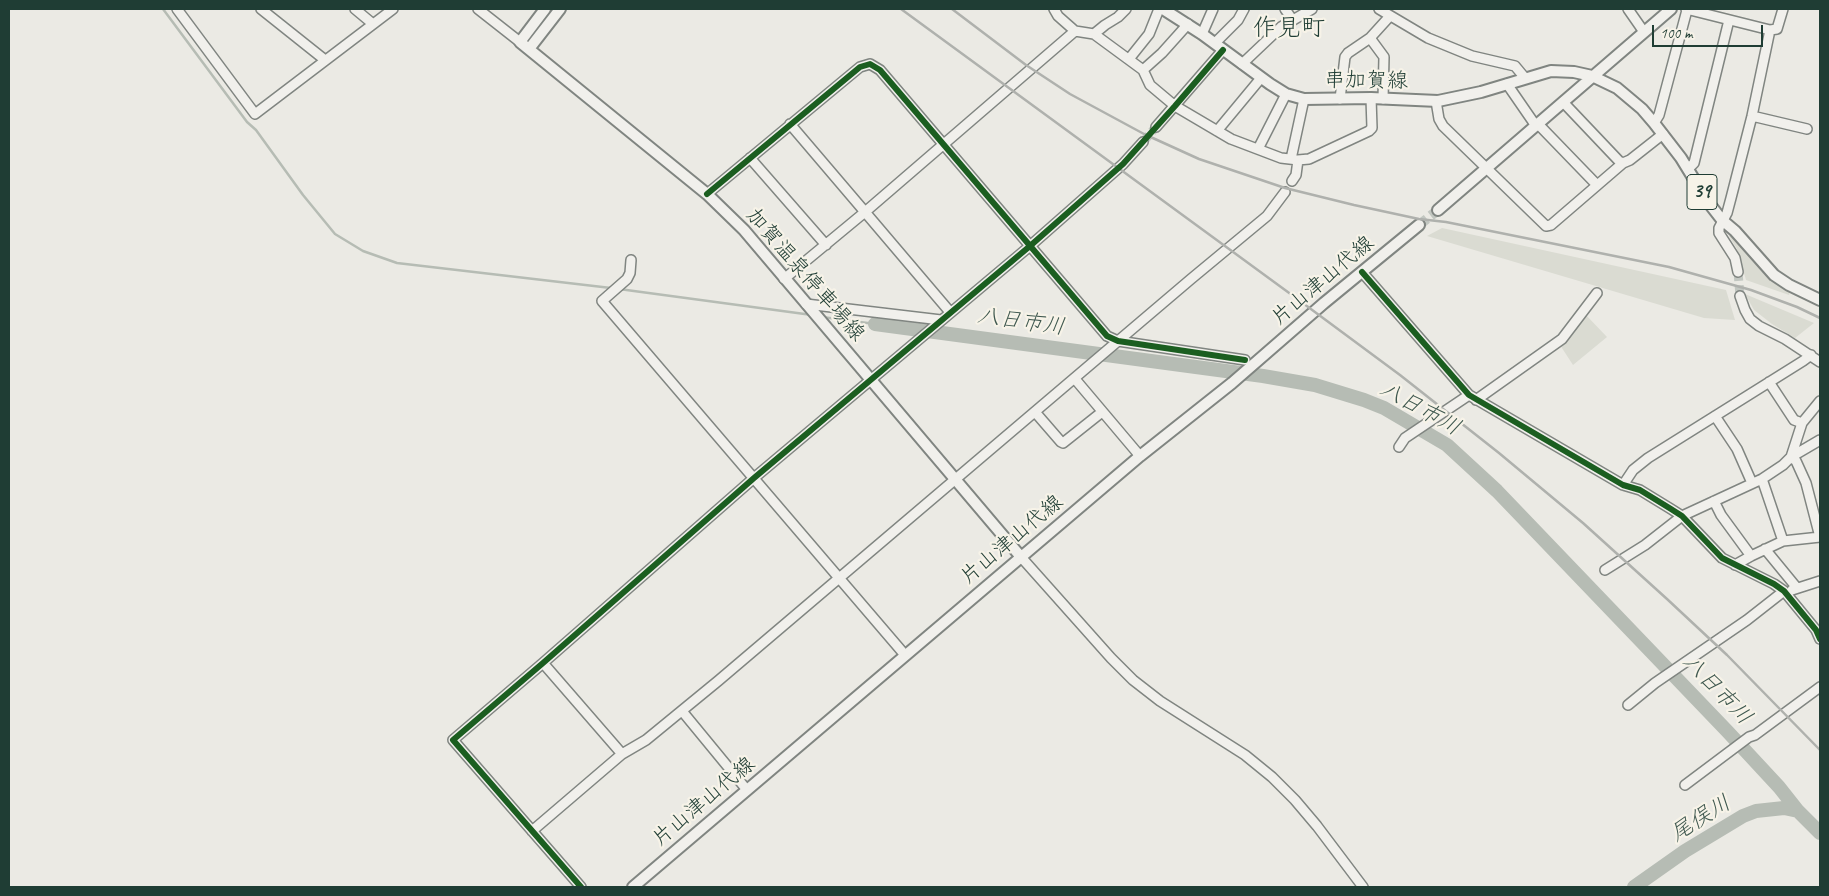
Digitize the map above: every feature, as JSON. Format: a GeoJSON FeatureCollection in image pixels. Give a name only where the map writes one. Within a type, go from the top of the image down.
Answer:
{"type":"FeatureCollection","features":[{"type":"Feature","properties":{"kind":"main road"},"geometry":{"type":"LineString","coordinates":[[520,42],[545,9]]}},
{"type":"Feature","properties":{"kind":"main road"},"geometry":{"type":"LineString","coordinates":[[529,48],[560,9]]}},
{"type":"Feature","properties":{"kind":"main road","name":"串加賀線"},"geometry":{"type":"LineString","coordinates":[[1163,9],[1188,24],[1261,78],[1286,94],[1304,99],[1371,98],[1436,101],[1481,92],[1551,71],[1574,72],[1592,76]]}},
{"type":"Feature","properties":{"kind":"main road"},"geometry":{"type":"LineString","coordinates":[[1438,210],[1672,9]]}},
{"type":"Feature","properties":{"kind":"main road","name":"加賀温泉停車場線"},"geometry":{"type":"LineString","coordinates":[[520,42],[707,194],[744,230],[1021,557]]}},
{"type":"Feature","properties":{"kind":"main road","name":"39"},"geometry":{"type":"LineString","coordinates":[[1592,76],[1617,88],[1642,109],[1688,169],[1708,202],[1722,220],[1735,231],[1774,275],[1789,285],[1820,300]]}},
{"type":"Feature","properties":{"kind":"main road","name":"片山津山代線"},"geometry":{"type":"LineString","coordinates":[[633,887],[1140,456],[1232,383],[1248,363],[1419,226]]}},
{"type":"Feature","properties":{"kind":"street"},"geometry":{"type":"LineString","coordinates":[[261,9],[325,60]]}},
{"type":"Feature","properties":{"kind":"street"},"geometry":{"type":"LineString","coordinates":[[355,9],[373,24]]}},
{"type":"Feature","properties":{"kind":"street"},"geometry":{"type":"LineString","coordinates":[[179,10],[255,114],[393,9]]}},
{"type":"Feature","properties":{"kind":"street"},"geometry":{"type":"LineString","coordinates":[[478,9],[520,42]]}},
{"type":"Feature","properties":{"kind":"street"},"geometry":{"type":"LineString","coordinates":[[1054,9],[1058,16],[1075,31],[1094,34],[1143,70],[1150,85],[1175,106],[1231,139],[1281,158],[1309,159],[1369,131],[1372,128],[1371,98]]}},
{"type":"Feature","properties":{"kind":"street"},"geometry":{"type":"LineString","coordinates":[[1094,34],[1126,9]]}},
{"type":"Feature","properties":{"kind":"street"},"geometry":{"type":"LineString","coordinates":[[1128,59],[1149,34],[1159,9]]}},
{"type":"Feature","properties":{"kind":"street"},"geometry":{"type":"LineString","coordinates":[[1202,34],[1213,9]]}},
{"type":"Feature","properties":{"kind":"street"},"geometry":{"type":"LineString","coordinates":[[1156,127],[1175,106],[1244,9]]}},
{"type":"Feature","properties":{"kind":"street"},"geometry":{"type":"LineString","coordinates":[[1285,9],[1292,19]]}},
{"type":"Feature","properties":{"kind":"street"},"geometry":{"type":"LineString","coordinates":[[1242,64],[1280,27],[1312,9]]}},
{"type":"Feature","properties":{"kind":"street"},"geometry":{"type":"LineString","coordinates":[[1379,9],[1428,38],[1472,56],[1515,66],[1525,78]]}},
{"type":"Feature","properties":{"kind":"street"},"geometry":{"type":"LineString","coordinates":[[1628,9],[1644,32]]}},
{"type":"Feature","properties":{"kind":"street"},"geometry":{"type":"LineString","coordinates":[[1654,123],[1659,116],[1686,9],[1770,30],[1777,29],[1783,9]]}},
{"type":"Feature","properties":{"kind":"street"},"geometry":{"type":"LineString","coordinates":[[1340,99],[1345,57],[1370,38],[1390,16]]}},
{"type":"Feature","properties":{"kind":"street"},"geometry":{"type":"LineString","coordinates":[[1688,169],[1694,162],[1729,20]]}},
{"type":"Feature","properties":{"kind":"street"},"geometry":{"type":"LineString","coordinates":[[1143,70],[1162,53],[1188,24]]}},
{"type":"Feature","properties":{"kind":"street"},"geometry":{"type":"LineString","coordinates":[[1738,272],[1735,258],[1719,233],[1719,228],[1727,213],[1752,116],[1770,30]]}},
{"type":"Feature","properties":{"kind":"street"},"geometry":{"type":"LineString","coordinates":[[784,279],[1075,31]]}},
{"type":"Feature","properties":{"kind":"street"},"geometry":{"type":"LineString","coordinates":[[1370,38],[1384,57],[1382,99]]}},
{"type":"Feature","properties":{"kind":"street"},"geometry":{"type":"LineString","coordinates":[[707,194],[860,67],[870,64],[880,70],[1107,336],[1116,343],[1248,363]]}},
{"type":"Feature","properties":{"kind":"street"},"geometry":{"type":"LineString","coordinates":[[1217,131],[1261,78]]}},
{"type":"Feature","properties":{"kind":"street"},"geometry":{"type":"LineString","coordinates":[[1507,84],[1537,125],[1597,185]]}},
{"type":"Feature","properties":{"kind":"street"},"geometry":{"type":"LineString","coordinates":[[1258,149],[1286,94]]}},
{"type":"Feature","properties":{"kind":"street"},"geometry":{"type":"LineString","coordinates":[[1292,181],[1296,175],[1295,160],[1304,99]]}},
{"type":"Feature","properties":{"kind":"street"},"geometry":{"type":"LineString","coordinates":[[1436,101],[1439,119],[1443,126],[1546,226],[1551,225],[1623,163],[1630,160],[1662,134]]}},
{"type":"Feature","properties":{"kind":"street"},"geometry":{"type":"LineString","coordinates":[[1563,102],[1623,163]]}},
{"type":"Feature","properties":{"kind":"street"},"geometry":{"type":"LineString","coordinates":[[1752,116],[1807,129]]}},
{"type":"Feature","properties":{"kind":"street"},"geometry":{"type":"LineString","coordinates":[[790,124],[950,312]]}},
{"type":"Feature","properties":{"kind":"street"},"geometry":{"type":"LineString","coordinates":[[581,887],[453,740],[544,663],[754,478],[1030,246],[1123,164],[1143,142]]}},
{"type":"Feature","properties":{"kind":"street"},"geometry":{"type":"LineString","coordinates":[[750,158],[826,244]]}},
{"type":"Feature","properties":{"kind":"street"},"geometry":{"type":"LineString","coordinates":[[532,830],[622,754],[646,740],[682,711],[1075,379],[1267,216],[1285,192]]}},
{"type":"Feature","properties":{"kind":"street"},"geometry":{"type":"LineString","coordinates":[[631,260],[630,273],[624,282],[602,301],[905,655]]}},
{"type":"Feature","properties":{"kind":"street"},"geometry":{"type":"LineString","coordinates":[[1362,272],[1472,397],[1623,485],[1640,490],[1682,516],[1722,558],[1774,584],[1785,592],[1819,632]]}},
{"type":"Feature","properties":{"kind":"street"},"geometry":{"type":"LineString","coordinates":[[1399,447],[1405,438],[1428,421],[1472,397],[1562,339],[1598,293]]}},
{"type":"Feature","properties":{"kind":"street"},"geometry":{"type":"LineString","coordinates":[[1740,296],[1744,310],[1750,319],[1820,362]]}},
{"type":"Feature","properties":{"kind":"street"},"geometry":{"type":"LineString","coordinates":[[807,306],[939,322]]}},
{"type":"Feature","properties":{"kind":"street"},"geometry":{"type":"LineString","coordinates":[[1623,485],[1633,470],[1648,458],[1811,355]]}},
{"type":"Feature","properties":{"kind":"street"},"geometry":{"type":"LineString","coordinates":[[1075,379],[1140,456]]}},
{"type":"Feature","properties":{"kind":"street"},"geometry":{"type":"LineString","coordinates":[[1769,382],[1794,420],[1802,423]]}},
{"type":"Feature","properties":{"kind":"street"},"geometry":{"type":"LineString","coordinates":[[1791,457],[1802,423],[1820,401]]}},
{"type":"Feature","properties":{"kind":"street"},"geometry":{"type":"LineString","coordinates":[[1035,412],[1061,442],[1102,412]]}},
{"type":"Feature","properties":{"kind":"street"},"geometry":{"type":"LineString","coordinates":[[1715,416],[1736,449],[1752,483]]}},
{"type":"Feature","properties":{"kind":"street"},"geometry":{"type":"LineString","coordinates":[[1606,570],[1645,545],[1682,516],[1762,479],[1783,465],[1791,457],[1820,440]]}},
{"type":"Feature","properties":{"kind":"street"},"geometry":{"type":"LineString","coordinates":[[1735,565],[1783,541],[1820,537],[1806,483],[1796,461],[1791,457]]}},
{"type":"Feature","properties":{"kind":"street"},"geometry":{"type":"LineString","coordinates":[[1762,479],[1783,541]]}},
{"type":"Feature","properties":{"kind":"street"},"geometry":{"type":"LineString","coordinates":[[1714,501],[1721,515],[1751,556]]}},
{"type":"Feature","properties":{"kind":"street"},"geometry":{"type":"LineString","coordinates":[[1765,549],[1797,588]]}},
{"type":"Feature","properties":{"kind":"street"},"geometry":{"type":"LineString","coordinates":[[1021,557],[1133,680],[1160,701],[1245,755],[1272,777],[1318,826],[1363,887]]}},
{"type":"Feature","properties":{"kind":"street"},"geometry":{"type":"LineString","coordinates":[[1774,584],[1782,571]]}},
{"type":"Feature","properties":{"kind":"street"},"geometry":{"type":"LineString","coordinates":[[1628,706],[1655,684],[1785,592],[1820,581]]}},
{"type":"Feature","properties":{"kind":"street"},"geometry":{"type":"LineString","coordinates":[[544,663],[622,754]]}},
{"type":"Feature","properties":{"kind":"street"},"geometry":{"type":"LineString","coordinates":[[1685,785],[1749,737],[1755,735],[1820,688]]}},
{"type":"Feature","properties":{"kind":"street"},"geometry":{"type":"LineString","coordinates":[[682,711],[747,790]]}},
{"type":"Feature","properties":{"kind":"shaded area"},"geometry":{"type":"Polygon","coordinates":[[[1442,228],[1726,290],[1735,320],[1704,318],[1427,236],[1442,228]]]}},
{"type":"Feature","properties":{"kind":"shaded area"},"geometry":{"type":"Polygon","coordinates":[[[1730,233],[1767,276],[1790,292],[1789,295],[1746,280],[1737,249],[1729,236],[1730,233]]]}},
{"type":"Feature","properties":{"kind":"shaded area"},"geometry":{"type":"Polygon","coordinates":[[[1745,294],[1814,323],[1795,338],[1754,310],[1745,294]]]}},
{"type":"Feature","properties":{"kind":"shaded area"},"geometry":{"type":"Polygon","coordinates":[[[1585,314],[1607,337],[1573,365],[1560,345],[1585,314]]]}},
{"type":"Feature","properties":{"kind":"waterway"},"geometry":{"type":"LineString","coordinates":[[163,9],[247,122],[256,130],[303,195],[335,234],[363,251],[397,263],[611,288]]}},
{"type":"Feature","properties":{"kind":"waterway"},"geometry":{"type":"LineString","coordinates":[[619,289],[812,315]]}},
{"type":"Feature","properties":{"kind":"waterway"},"geometry":{"type":"LineString","coordinates":[[822,317],[875,324]]}},
{"type":"Feature","properties":{"kind":"waterway","name":"八日市川"},"geometry":{"type":"LineString","coordinates":[[875,324],[1263,376],[1315,385],[1384,408],[1447,445],[1497,491],[1728,732],[1820,833]]}},
{"type":"Feature","properties":{"kind":"waterway","name":"尾俣川"},"geometry":{"type":"LineString","coordinates":[[1634,887],[1685,851],[1743,816],[1756,811],[1784,808],[1798,811]]}},
{"type":"Feature","properties":{"kind":"tunnel"},"geometry":{"type":"LineString","coordinates":[[1143,142],[1156,127]]}},
{"type":"Feature","properties":{"kind":"tunnel"},"geometry":{"type":"LineString","coordinates":[[1419,225],[1438,210]]}},
{"type":"Feature","properties":{"kind":"tunnel"},"geometry":{"type":"LineString","coordinates":[[1738,272],[1740,296]]}},
{"type":"Feature","properties":{"kind":"railway"},"geometry":{"type":"LineString","coordinates":[[901,9],[1400,375],[1499,453],[1583,523],[1667,599],[1727,655],[1820,750]]}},
{"type":"Feature","properties":{"kind":"railway"},"geometry":{"type":"LineString","coordinates":[[952,9],[1026,65],[1070,94],[1144,134],[1199,159],[1285,188],[1354,205],[1669,267],[1751,290],[1797,307],[1820,318]]}},
{"type":"Feature","properties":{"kind":"cycle path"},"geometry":{"type":"LineString","coordinates":[[581,887],[453,740],[754,478],[1030,246],[1123,164],[1223,50]]}},
{"type":"Feature","properties":{"kind":"cycle path"},"geometry":{"type":"LineString","coordinates":[[707,194],[860,67],[870,64],[880,70],[1107,336],[1118,341],[1245,360]]}},
{"type":"Feature","properties":{"kind":"cycle path"},"geometry":{"type":"LineString","coordinates":[[1362,272],[1469,395],[1623,485],[1640,490],[1682,516],[1722,558],[1784,591],[1816,630],[1820,639]]}},
{"type":"Feature","properties":{"kind":"district","name":"作見町"},"geometry":{"type":"Point","coordinates":[1289,29]}}]}
